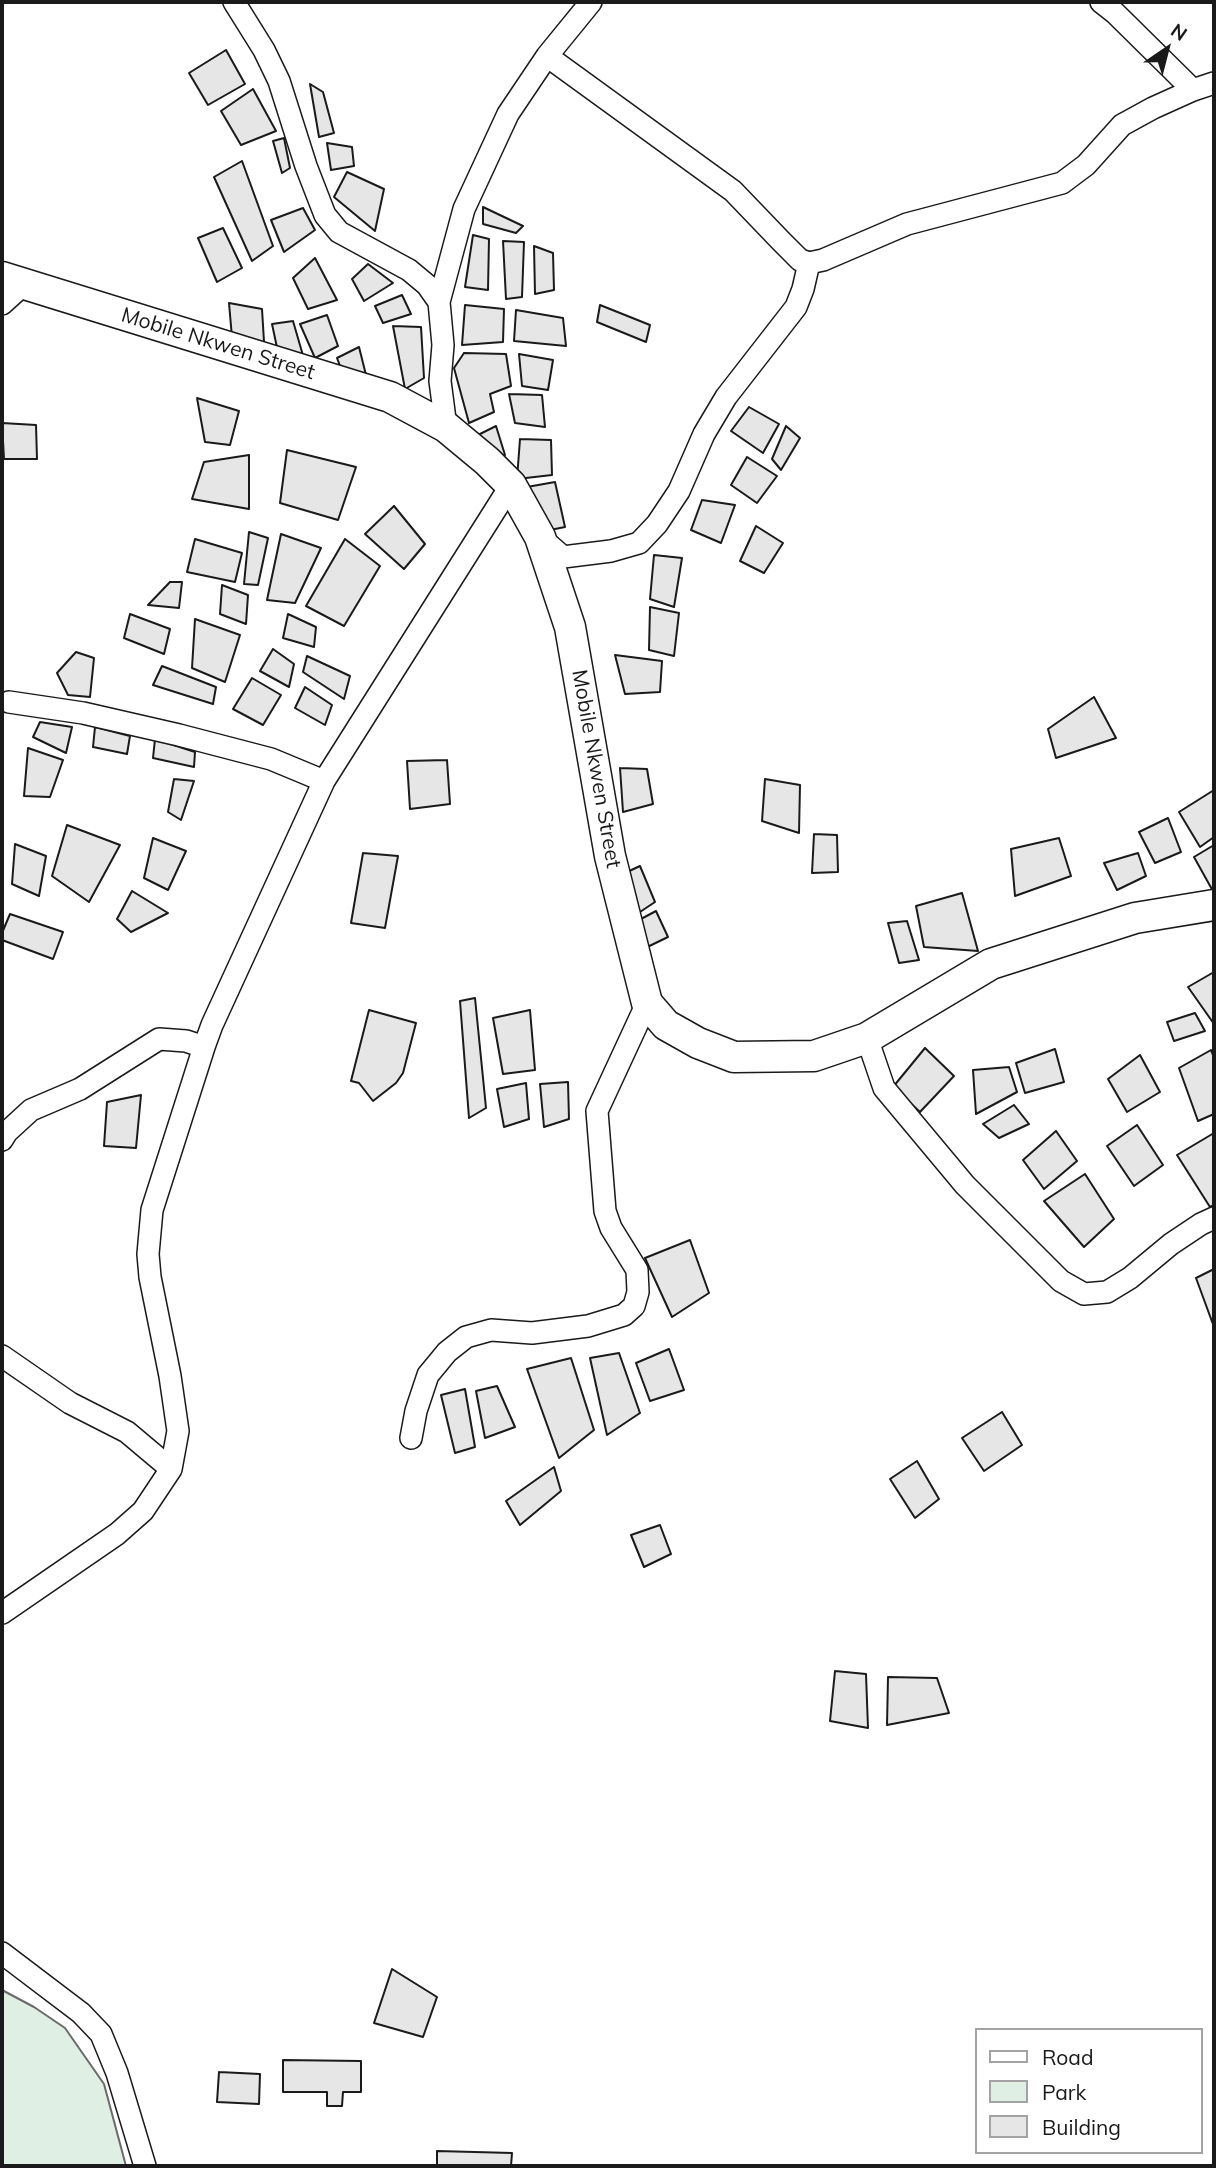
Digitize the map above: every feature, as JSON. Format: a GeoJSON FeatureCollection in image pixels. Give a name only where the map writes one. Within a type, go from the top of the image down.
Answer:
{"type":"FeatureCollection","features":[{"type":"Feature","properties":{"kind":"highway","name":"Mobile Nkwen Street"},"geometry":{"type":"LineString","coordinates":[[9,289],[390,397],[446,427],[511,485],[540,537],[570,627],[610,856],[647,1003]]}},
{"type":"Feature","properties":{"kind":"highway"},"geometry":{"type":"LineString","coordinates":[[647,1003],[666,1025],[698,1043],[734,1057],[814,1056],[867,1038],[991,964],[1135,918],[1214,905]]}},
{"type":"Feature","properties":{"kind":"street"},"geometry":{"type":"LineString","coordinates":[[234,2],[264,50],[279,81],[325,215],[339,232],[409,271],[427,285],[439,302]]}},
{"type":"Feature","properties":{"kind":"street"},"geometry":{"type":"LineString","coordinates":[[446,427],[440,381],[443,345],[439,302],[464,209],[508,114],[547,56],[591,2]]}},
{"type":"Feature","properties":{"kind":"street"},"geometry":{"type":"LineString","coordinates":[[1101,2],[1193,90]]}},
{"type":"Feature","properties":{"kind":"street"},"geometry":{"type":"LineString","coordinates":[[547,56],[733,191],[781,242],[800,260],[809,263],[823,260],[907,224],[1062,183],[1086,166],[1122,125],[1153,108],[1214,83]]}},
{"type":"Feature","properties":{"kind":"street"},"geometry":{"type":"LineString","coordinates":[[540,537],[563,556],[611,551],[639,543],[657,524],[679,491],[704,434],[726,397],[796,307],[809,263]]}},
{"type":"Feature","properties":{"kind":"street"},"geometry":{"type":"LineString","coordinates":[[2,1613],[117,1534],[143,1511],[171,1469],[178,1431],[148,1254],[152,1210],[204,1047],[324,781],[511,485]]}},
{"type":"Feature","properties":{"kind":"street"},"geometry":{"type":"LineString","coordinates":[[9,702],[83,713],[192,738],[271,759],[324,781]]}},
{"type":"Feature","properties":{"kind":"street"},"geometry":{"type":"LineString","coordinates":[[411,1438],[416,1411],[428,1375],[447,1352],[466,1337],[491,1330],[532,1333],[588,1326],[624,1315],[634,1306],[638,1292],[637,1270],[611,1228],[605,1211],[597,1111],[647,1003]]}},
{"type":"Feature","properties":{"kind":"street"},"geometry":{"type":"LineString","coordinates":[[867,1038],[884,1088],[965,1185],[1061,1281],[1084,1294],[1107,1292],[1130,1278],[1171,1244],[1214,1218]]}},
{"type":"Feature","properties":{"kind":"street"},"geometry":{"type":"LineString","coordinates":[[2,1140],[7,1132],[32,1110],[80,1089],[159,1039],[186,1041],[204,1047]]}},
{"type":"Feature","properties":{"kind":"street"},"geometry":{"type":"LineString","coordinates":[[2,1356],[69,1403],[127,1432],[171,1469]]}},
{"type":"Feature","properties":{"kind":"street"},"geometry":{"type":"LineString","coordinates":[[2,1953],[81,2013],[101,2034],[117,2073],[145,2166]]}},
{"type":"Feature","properties":{"kind":"green space"},"geometry":{"type":"Polygon","coordinates":[[[2,1990],[65,2028],[104,2084],[126,2166],[2,2166],[2,1990]]]}},
{"type":"Feature","properties":{"kind":"building"},"geometry":{"type":"Polygon","coordinates":[[[226,50],[245,84],[208,105],[189,73],[226,50]]]}},
{"type":"Feature","properties":{"kind":"building"},"geometry":{"type":"Polygon","coordinates":[[[310,84],[323,92],[334,133],[319,137],[310,84]]]}},
{"type":"Feature","properties":{"kind":"building"},"geometry":{"type":"Polygon","coordinates":[[[253,89],[276,131],[241,145],[221,111],[253,89]]]}},
{"type":"Feature","properties":{"kind":"building"},"geometry":{"type":"Polygon","coordinates":[[[284,138],[290,168],[282,173],[273,141],[284,138]]]}},
{"type":"Feature","properties":{"kind":"building"},"geometry":{"type":"Polygon","coordinates":[[[327,143],[352,147],[354,166],[331,170],[327,143]]]}},
{"type":"Feature","properties":{"kind":"building"},"geometry":{"type":"Polygon","coordinates":[[[242,161],[273,246],[252,261],[214,177],[242,161]]]}},
{"type":"Feature","properties":{"kind":"building"},"geometry":{"type":"Polygon","coordinates":[[[347,172],[384,189],[375,231],[334,197],[347,172]]]}},
{"type":"Feature","properties":{"kind":"building"},"geometry":{"type":"Polygon","coordinates":[[[483,207],[523,226],[516,233],[483,224],[483,207]]]}},
{"type":"Feature","properties":{"kind":"building"},"geometry":{"type":"Polygon","coordinates":[[[303,208],[315,230],[284,252],[271,220],[303,208]]]}},
{"type":"Feature","properties":{"kind":"building"},"geometry":{"type":"Polygon","coordinates":[[[223,228],[242,268],[217,282],[198,238],[223,228]]]}},
{"type":"Feature","properties":{"kind":"building"},"geometry":{"type":"Polygon","coordinates":[[[473,235],[489,239],[488,290],[465,287],[473,235]]]}},
{"type":"Feature","properties":{"kind":"building"},"geometry":{"type":"Polygon","coordinates":[[[503,241],[524,242],[522,297],[506,299],[503,241]]]}},
{"type":"Feature","properties":{"kind":"building"},"geometry":{"type":"Polygon","coordinates":[[[534,246],[553,253],[554,290],[535,294],[534,246]]]}},
{"type":"Feature","properties":{"kind":"building"},"geometry":{"type":"Polygon","coordinates":[[[315,258],[337,300],[308,309],[293,278],[315,258]]]}},
{"type":"Feature","properties":{"kind":"building"},"geometry":{"type":"Polygon","coordinates":[[[368,264],[393,283],[364,301],[352,279],[368,264]]]}},
{"type":"Feature","properties":{"kind":"building"},"geometry":{"type":"Polygon","coordinates":[[[402,295],[411,314],[383,323],[375,306],[402,295]]]}},
{"type":"Feature","properties":{"kind":"building"},"geometry":{"type":"Polygon","coordinates":[[[229,303],[262,309],[265,358],[233,349],[229,303]]]}},
{"type":"Feature","properties":{"kind":"building"},"geometry":{"type":"Polygon","coordinates":[[[465,305],[504,309],[503,342],[462,345],[465,305]]]}},
{"type":"Feature","properties":{"kind":"building"},"geometry":{"type":"Polygon","coordinates":[[[600,305],[650,325],[646,342],[597,322],[600,305]]]}},
{"type":"Feature","properties":{"kind":"building"},"geometry":{"type":"Polygon","coordinates":[[[516,310],[563,318],[566,346],[514,341],[516,310]]]}},
{"type":"Feature","properties":{"kind":"building"},"geometry":{"type":"Polygon","coordinates":[[[327,315],[338,346],[315,358],[300,324],[327,315]]]}},
{"type":"Feature","properties":{"kind":"building"},"geometry":{"type":"Polygon","coordinates":[[[293,321],[304,359],[279,357],[272,324],[293,321]]]}},
{"type":"Feature","properties":{"kind":"building"},"geometry":{"type":"Polygon","coordinates":[[[393,326],[421,327],[424,378],[405,389],[393,326]]]}},
{"type":"Feature","properties":{"kind":"building"},"geometry":{"type":"Polygon","coordinates":[[[359,347],[367,379],[348,387],[337,358],[359,347]]]}},
{"type":"Feature","properties":{"kind":"building"},"geometry":{"type":"Polygon","coordinates":[[[464,353],[506,354],[511,386],[490,394],[494,412],[469,423],[454,368],[464,353]]]}},
{"type":"Feature","properties":{"kind":"building"},"geometry":{"type":"Polygon","coordinates":[[[519,354],[553,360],[548,390],[522,386],[519,354]]]}},
{"type":"Feature","properties":{"kind":"building"},"geometry":{"type":"Polygon","coordinates":[[[509,394],[542,395],[545,427],[515,423],[509,394]]]}},
{"type":"Feature","properties":{"kind":"building"},"geometry":{"type":"Polygon","coordinates":[[[197,398],[239,411],[230,445],[205,442],[197,398]]]}},
{"type":"Feature","properties":{"kind":"building"},"geometry":{"type":"Polygon","coordinates":[[[749,407],[779,424],[763,453],[731,431],[749,407]]]}},
{"type":"Feature","properties":{"kind":"building"},"geometry":{"type":"Polygon","coordinates":[[[2,423],[36,425],[37,459],[4,459],[2,423]]]}},
{"type":"Feature","properties":{"kind":"building"},"geometry":{"type":"Polygon","coordinates":[[[496,426],[505,455],[482,461],[474,437],[496,426]]]}},
{"type":"Feature","properties":{"kind":"building"},"geometry":{"type":"Polygon","coordinates":[[[786,426],[800,438],[781,470],[772,459],[786,426]]]}},
{"type":"Feature","properties":{"kind":"building"},"geometry":{"type":"Polygon","coordinates":[[[520,439],[551,440],[552,475],[517,479],[520,439]]]}},
{"type":"Feature","properties":{"kind":"building"},"geometry":{"type":"Polygon","coordinates":[[[287,450],[356,467],[338,520],[280,503],[287,450]]]}},
{"type":"Feature","properties":{"kind":"building"},"geometry":{"type":"Polygon","coordinates":[[[249,455],[249,509],[192,499],[204,462],[249,455]]]}},
{"type":"Feature","properties":{"kind":"building"},"geometry":{"type":"Polygon","coordinates":[[[747,457],[777,476],[757,503],[731,485],[747,457]]]}},
{"type":"Feature","properties":{"kind":"building"},"geometry":{"type":"Polygon","coordinates":[[[555,482],[565,527],[535,533],[527,487],[555,482]]]}},
{"type":"Feature","properties":{"kind":"building"},"geometry":{"type":"Polygon","coordinates":[[[702,500],[735,505],[721,543],[691,530],[702,500]]]}},
{"type":"Feature","properties":{"kind":"building"},"geometry":{"type":"Polygon","coordinates":[[[394,506],[425,544],[404,569],[365,534],[394,506]]]}},
{"type":"Feature","properties":{"kind":"building"},"geometry":{"type":"Polygon","coordinates":[[[756,526],[783,543],[764,573],[740,561],[756,526]]]}},
{"type":"Feature","properties":{"kind":"building"},"geometry":{"type":"Polygon","coordinates":[[[249,532],[268,538],[258,585],[244,584],[249,532]]]}},
{"type":"Feature","properties":{"kind":"building"},"geometry":{"type":"Polygon","coordinates":[[[281,534],[321,548],[295,603],[267,600],[281,534]]]}},
{"type":"Feature","properties":{"kind":"building"},"geometry":{"type":"Polygon","coordinates":[[[195,539],[242,553],[235,582],[187,572],[195,539]]]}},
{"type":"Feature","properties":{"kind":"building"},"geometry":{"type":"Polygon","coordinates":[[[345,539],[380,566],[344,626],[306,606],[345,539]]]}},
{"type":"Feature","properties":{"kind":"building"},"geometry":{"type":"Polygon","coordinates":[[[654,555],[682,558],[674,607],[650,599],[654,555]]]}},
{"type":"Feature","properties":{"kind":"building"},"geometry":{"type":"Polygon","coordinates":[[[170,582],[182,582],[179,608],[148,605],[170,582]]]}},
{"type":"Feature","properties":{"kind":"building"},"geometry":{"type":"Polygon","coordinates":[[[222,585],[248,595],[246,624],[220,614],[222,585]]]}},
{"type":"Feature","properties":{"kind":"building"},"geometry":{"type":"Polygon","coordinates":[[[650,607],[679,613],[674,656],[649,650],[650,607]]]}},
{"type":"Feature","properties":{"kind":"building"},"geometry":{"type":"Polygon","coordinates":[[[130,614],[170,629],[164,654],[124,638],[130,614]]]}},
{"type":"Feature","properties":{"kind":"building"},"geometry":{"type":"Polygon","coordinates":[[[288,614],[316,627],[314,647],[283,638],[288,614]]]}},
{"type":"Feature","properties":{"kind":"building"},"geometry":{"type":"Polygon","coordinates":[[[195,619],[240,635],[225,682],[192,668],[195,619]]]}},
{"type":"Feature","properties":{"kind":"building"},"geometry":{"type":"Polygon","coordinates":[[[273,649],[294,664],[289,687],[260,671],[273,649]]]}},
{"type":"Feature","properties":{"kind":"building"},"geometry":{"type":"Polygon","coordinates":[[[76,652],[94,658],[90,697],[68,695],[57,673],[76,652]]]}},
{"type":"Feature","properties":{"kind":"building"},"geometry":{"type":"Polygon","coordinates":[[[615,655],[662,661],[660,692],[625,694],[615,655]]]}},
{"type":"Feature","properties":{"kind":"building"},"geometry":{"type":"Polygon","coordinates":[[[307,656],[350,676],[344,699],[303,672],[307,656]]]}},
{"type":"Feature","properties":{"kind":"building"},"geometry":{"type":"Polygon","coordinates":[[[162,666],[216,687],[213,704],[153,685],[162,666]]]}},
{"type":"Feature","properties":{"kind":"building"},"geometry":{"type":"Polygon","coordinates":[[[252,678],[281,695],[263,725],[233,709],[252,678]]]}},
{"type":"Feature","properties":{"kind":"building"},"geometry":{"type":"Polygon","coordinates":[[[305,687],[332,705],[325,725],[295,708],[305,687]]]}},
{"type":"Feature","properties":{"kind":"building"},"geometry":{"type":"Polygon","coordinates":[[[1094,697],[1116,738],[1056,758],[1048,729],[1094,697]]]}},
{"type":"Feature","properties":{"kind":"building"},"geometry":{"type":"Polygon","coordinates":[[[40,722],[72,727],[66,753],[33,737],[40,722]]]}},
{"type":"Feature","properties":{"kind":"building"},"geometry":{"type":"Polygon","coordinates":[[[95,727],[130,736],[127,754],[93,747],[95,727]]]}},
{"type":"Feature","properties":{"kind":"building"},"geometry":{"type":"Polygon","coordinates":[[[155,739],[195,752],[194,767],[153,758],[155,739]]]}},
{"type":"Feature","properties":{"kind":"building"},"geometry":{"type":"Polygon","coordinates":[[[28,748],[63,760],[50,797],[24,796],[28,748]]]}},
{"type":"Feature","properties":{"kind":"building"},"geometry":{"type":"Polygon","coordinates":[[[447,760],[450,804],[410,809],[407,761],[447,760]]]}},
{"type":"Feature","properties":{"kind":"building"},"geometry":{"type":"Polygon","coordinates":[[[620,768],[647,769],[653,804],[623,812],[620,768]]]}},
{"type":"Feature","properties":{"kind":"building"},"geometry":{"type":"Polygon","coordinates":[[[174,779],[194,781],[181,820],[168,812],[174,779]]]}},
{"type":"Feature","properties":{"kind":"building"},"geometry":{"type":"Polygon","coordinates":[[[765,779],[800,785],[799,833],[762,821],[765,779]]]}},
{"type":"Feature","properties":{"kind":"building"},"geometry":{"type":"Polygon","coordinates":[[[1214,790],[1214,837],[1200,847],[1179,812],[1214,790]]]}},
{"type":"Feature","properties":{"kind":"building"},"geometry":{"type":"Polygon","coordinates":[[[1168,818],[1181,852],[1155,863],[1139,832],[1168,818]]]}},
{"type":"Feature","properties":{"kind":"building"},"geometry":{"type":"Polygon","coordinates":[[[67,825],[120,845],[89,902],[52,876],[67,825]]]}},
{"type":"Feature","properties":{"kind":"building"},"geometry":{"type":"Polygon","coordinates":[[[814,834],[837,835],[838,872],[812,873],[814,834]]]}},
{"type":"Feature","properties":{"kind":"building"},"geometry":{"type":"Polygon","coordinates":[[[153,838],[186,851],[168,890],[144,878],[153,838]]]}},
{"type":"Feature","properties":{"kind":"building"},"geometry":{"type":"Polygon","coordinates":[[[1059,838],[1071,876],[1015,896],[1011,849],[1059,838]]]}},
{"type":"Feature","properties":{"kind":"building"},"geometry":{"type":"Polygon","coordinates":[[[15,844],[46,856],[39,896],[12,884],[15,844]]]}},
{"type":"Feature","properties":{"kind":"building"},"geometry":{"type":"Polygon","coordinates":[[[1214,845],[1214,893],[1194,857],[1214,845]]]}},
{"type":"Feature","properties":{"kind":"building"},"geometry":{"type":"Polygon","coordinates":[[[363,853],[398,856],[385,928],[351,923],[363,853]]]}},
{"type":"Feature","properties":{"kind":"building"},"geometry":{"type":"Polygon","coordinates":[[[1138,853],[1146,876],[1117,890],[1104,863],[1138,853]]]}},
{"type":"Feature","properties":{"kind":"building"},"geometry":{"type":"Polygon","coordinates":[[[640,866],[655,902],[628,920],[608,881],[640,866]]]}},
{"type":"Feature","properties":{"kind":"building"},"geometry":{"type":"Polygon","coordinates":[[[132,891],[168,913],[131,932],[117,919],[132,891]]]}},
{"type":"Feature","properties":{"kind":"building"},"geometry":{"type":"Polygon","coordinates":[[[962,893],[978,951],[924,947],[916,906],[962,893]]]}},
{"type":"Feature","properties":{"kind":"building"},"geometry":{"type":"Polygon","coordinates":[[[656,911],[668,937],[637,952],[624,928],[656,911]]]}},
{"type":"Feature","properties":{"kind":"building"},"geometry":{"type":"Polygon","coordinates":[[[10,914],[63,932],[53,959],[2,940],[10,914]]]}},
{"type":"Feature","properties":{"kind":"building"},"geometry":{"type":"Polygon","coordinates":[[[907,921],[919,960],[899,963],[888,923],[907,921]]]}},
{"type":"Feature","properties":{"kind":"building"},"geometry":{"type":"Polygon","coordinates":[[[1214,972],[1214,1024],[1188,987],[1214,972]]]}},
{"type":"Feature","properties":{"kind":"building"},"geometry":{"type":"Polygon","coordinates":[[[475,998],[486,1108],[469,1118],[460,1001],[475,998]]]}},
{"type":"Feature","properties":{"kind":"building"},"geometry":{"type":"Polygon","coordinates":[[[369,1010],[416,1023],[403,1073],[396,1083],[373,1101],[359,1083],[351,1081],[369,1010]]]}},
{"type":"Feature","properties":{"kind":"building"},"geometry":{"type":"Polygon","coordinates":[[[530,1010],[535,1070],[503,1074],[493,1018],[530,1010]]]}},
{"type":"Feature","properties":{"kind":"building"},"geometry":{"type":"Polygon","coordinates":[[[1195,1013],[1205,1031],[1174,1041],[1167,1022],[1195,1013]]]}},
{"type":"Feature","properties":{"kind":"building"},"geometry":{"type":"Polygon","coordinates":[[[925,1048],[954,1076],[920,1112],[893,1087],[925,1048]]]}},
{"type":"Feature","properties":{"kind":"building"},"geometry":{"type":"Polygon","coordinates":[[[1055,1049],[1064,1082],[1025,1093],[1016,1063],[1055,1049]]]}},
{"type":"Feature","properties":{"kind":"building"},"geometry":{"type":"Polygon","coordinates":[[[1211,1050],[1214,1058],[1214,1114],[1198,1121],[1179,1068],[1211,1050]]]}},
{"type":"Feature","properties":{"kind":"building"},"geometry":{"type":"Polygon","coordinates":[[[1140,1055],[1160,1092],[1127,1112],[1108,1079],[1140,1055]]]}},
{"type":"Feature","properties":{"kind":"building"},"geometry":{"type":"Polygon","coordinates":[[[1009,1067],[1017,1092],[976,1114],[973,1070],[1009,1067]]]}},
{"type":"Feature","properties":{"kind":"building"},"geometry":{"type":"Polygon","coordinates":[[[568,1082],[569,1119],[544,1127],[540,1084],[568,1082]]]}},
{"type":"Feature","properties":{"kind":"building"},"geometry":{"type":"Polygon","coordinates":[[[526,1083],[529,1119],[504,1127],[497,1089],[526,1083]]]}},
{"type":"Feature","properties":{"kind":"building"},"geometry":{"type":"Polygon","coordinates":[[[141,1095],[136,1148],[104,1146],[107,1102],[141,1095]]]}},
{"type":"Feature","properties":{"kind":"building"},"geometry":{"type":"Polygon","coordinates":[[[1014,1105],[1029,1124],[999,1138],[983,1124],[1014,1105]]]}},
{"type":"Feature","properties":{"kind":"building"},"geometry":{"type":"Polygon","coordinates":[[[1137,1125],[1163,1165],[1134,1186],[1107,1146],[1137,1125]]]}},
{"type":"Feature","properties":{"kind":"building"},"geometry":{"type":"Polygon","coordinates":[[[1056,1131],[1077,1161],[1044,1189],[1023,1160],[1056,1131]]]}},
{"type":"Feature","properties":{"kind":"building"},"geometry":{"type":"Polygon","coordinates":[[[1214,1133],[1214,1205],[1210,1207],[1177,1155],[1214,1133]]]}},
{"type":"Feature","properties":{"kind":"building"},"geometry":{"type":"Polygon","coordinates":[[[1085,1174],[1114,1219],[1084,1247],[1044,1201],[1085,1174]]]}},
{"type":"Feature","properties":{"kind":"building"},"geometry":{"type":"Polygon","coordinates":[[[690,1240],[709,1293],[672,1317],[645,1258],[690,1240]]]}},
{"type":"Feature","properties":{"kind":"building"},"geometry":{"type":"Polygon","coordinates":[[[1214,1269],[1214,1327],[1196,1278],[1214,1269]]]}},
{"type":"Feature","properties":{"kind":"building"},"geometry":{"type":"Polygon","coordinates":[[[669,1349],[684,1390],[650,1401],[636,1363],[669,1349]]]}},
{"type":"Feature","properties":{"kind":"building"},"geometry":{"type":"Polygon","coordinates":[[[619,1353],[640,1413],[607,1435],[590,1358],[619,1353]]]}},
{"type":"Feature","properties":{"kind":"building"},"geometry":{"type":"Polygon","coordinates":[[[571,1358],[594,1430],[559,1458],[527,1369],[571,1358]]]}},
{"type":"Feature","properties":{"kind":"building"},"geometry":{"type":"Polygon","coordinates":[[[497,1386],[515,1427],[485,1438],[476,1391],[497,1386]]]}},
{"type":"Feature","properties":{"kind":"building"},"geometry":{"type":"Polygon","coordinates":[[[465,1389],[475,1447],[455,1453],[441,1395],[465,1389]]]}},
{"type":"Feature","properties":{"kind":"building"},"geometry":{"type":"Polygon","coordinates":[[[1002,1412],[1022,1445],[984,1471],[962,1438],[1002,1412]]]}},
{"type":"Feature","properties":{"kind":"building"},"geometry":{"type":"Polygon","coordinates":[[[917,1461],[939,1499],[915,1518],[890,1479],[917,1461]]]}},
{"type":"Feature","properties":{"kind":"building"},"geometry":{"type":"Polygon","coordinates":[[[554,1467],[561,1491],[520,1525],[506,1501],[554,1467]]]}},
{"type":"Feature","properties":{"kind":"building"},"geometry":{"type":"Polygon","coordinates":[[[660,1525],[671,1554],[644,1567],[631,1535],[660,1525]]]}},
{"type":"Feature","properties":{"kind":"building"},"geometry":{"type":"Polygon","coordinates":[[[835,1671],[866,1674],[868,1728],[830,1721],[835,1671]]]}},
{"type":"Feature","properties":{"kind":"building"},"geometry":{"type":"Polygon","coordinates":[[[888,1677],[937,1678],[949,1713],[887,1725],[888,1677]]]}},
{"type":"Feature","properties":{"kind":"building"},"geometry":{"type":"Polygon","coordinates":[[[392,1969],[437,1997],[423,2037],[374,2023],[392,1969]]]}},
{"type":"Feature","properties":{"kind":"building"},"geometry":{"type":"Polygon","coordinates":[[[283,2060],[361,2061],[361,2092],[343,2092],[342,2106],[327,2106],[327,2092],[283,2092],[283,2060]]]}},
{"type":"Feature","properties":{"kind":"building"},"geometry":{"type":"Polygon","coordinates":[[[219,2072],[260,2074],[259,2104],[217,2102],[219,2072]]]}},
{"type":"Feature","properties":{"kind":"building"},"geometry":{"type":"Polygon","coordinates":[[[437,2151],[512,2153],[511,2166],[437,2166],[437,2151]]]}}]}
